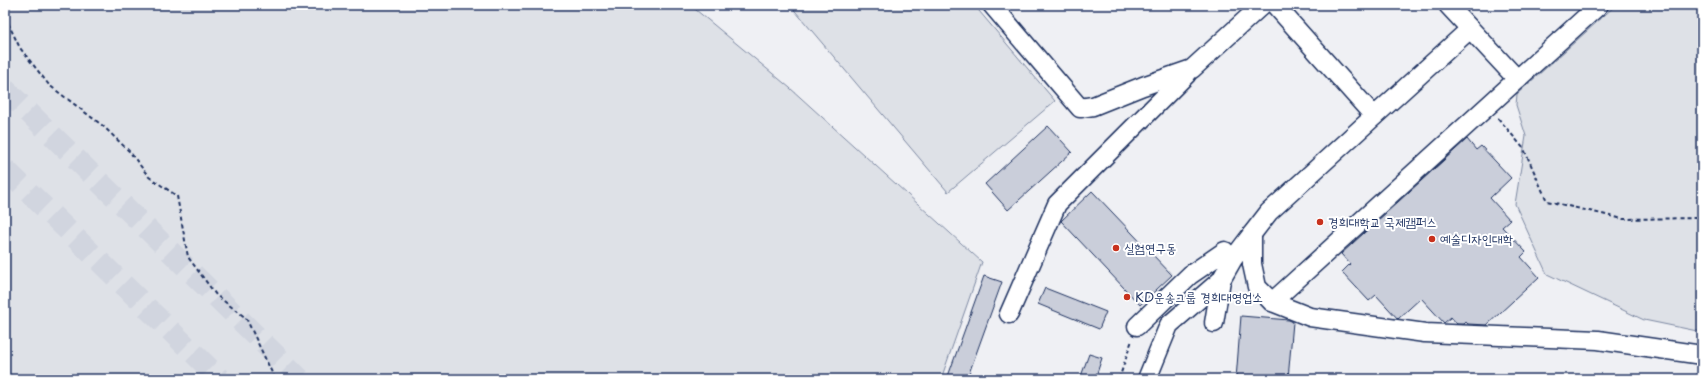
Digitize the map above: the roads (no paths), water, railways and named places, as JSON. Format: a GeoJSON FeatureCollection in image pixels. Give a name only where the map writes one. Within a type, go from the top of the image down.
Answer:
{"type":"FeatureCollection","features":[{"type":"Feature","properties":{"kind":"lane"},"geometry":{"type":"LineString","coordinates":[[992,5],[1080,108],[1093,106],[1143,86],[1192,69]]}},
{"type":"Feature","properties":{"kind":"lane"},"geometry":{"type":"LineString","coordinates":[[1009,314],[1057,204],[1163,96],[1262,5]]}},
{"type":"Feature","properties":{"kind":"lane"},"geometry":{"type":"LineString","coordinates":[[1275,5],[1374,116]]}},
{"type":"Feature","properties":{"kind":"lane"},"geometry":{"type":"LineString","coordinates":[[1448,5],[1517,79]]}},
{"type":"Feature","properties":{"kind":"lane"},"geometry":{"type":"LineString","coordinates":[[1272,302],[1600,5]]}},
{"type":"Feature","properties":{"kind":"lane"},"geometry":{"type":"LineString","coordinates":[[1147,379],[1169,325],[1221,280],[1233,259],[1269,212],[1470,28]]}},
{"type":"Feature","properties":{"kind":"lane"},"geometry":{"type":"LineString","coordinates":[[1252,234],[1252,264],[1257,287],[1272,302],[1310,317],[1425,333],[1598,340],[1702,355]]}},
{"type":"Feature","properties":{"kind":"lane"},"geometry":{"type":"LineString","coordinates":[[1137,326],[1190,275],[1225,251]]}},
{"type":"Feature","properties":{"kind":"lane"},"geometry":{"type":"LineString","coordinates":[[1214,323],[1221,280]]}},
{"type":"Feature","properties":{"kind":"tunnel"},"geometry":{"type":"LineString","coordinates":[[5,89],[300,379]]}},
{"type":"Feature","properties":{"kind":"tunnel"},"geometry":{"type":"LineString","coordinates":[[5,169],[220,379]]}},
{"type":"Feature","properties":{"kind":"place","name":"경희대학교 국제캠퍼스"},"geometry":{"type":"Point","coordinates":[1320,222]}},
{"type":"Feature","properties":{"kind":"place","name":"예술디자인대학"},"geometry":{"type":"Point","coordinates":[1432,239]}},
{"type":"Feature","properties":{"kind":"place","name":"실험연구동"},"geometry":{"type":"Point","coordinates":[1116,248]}},
{"type":"Feature","properties":{"kind":"place","name":"KD운송그룹 경희대영업소"},"geometry":{"type":"Point","coordinates":[1127,297]}}]}
